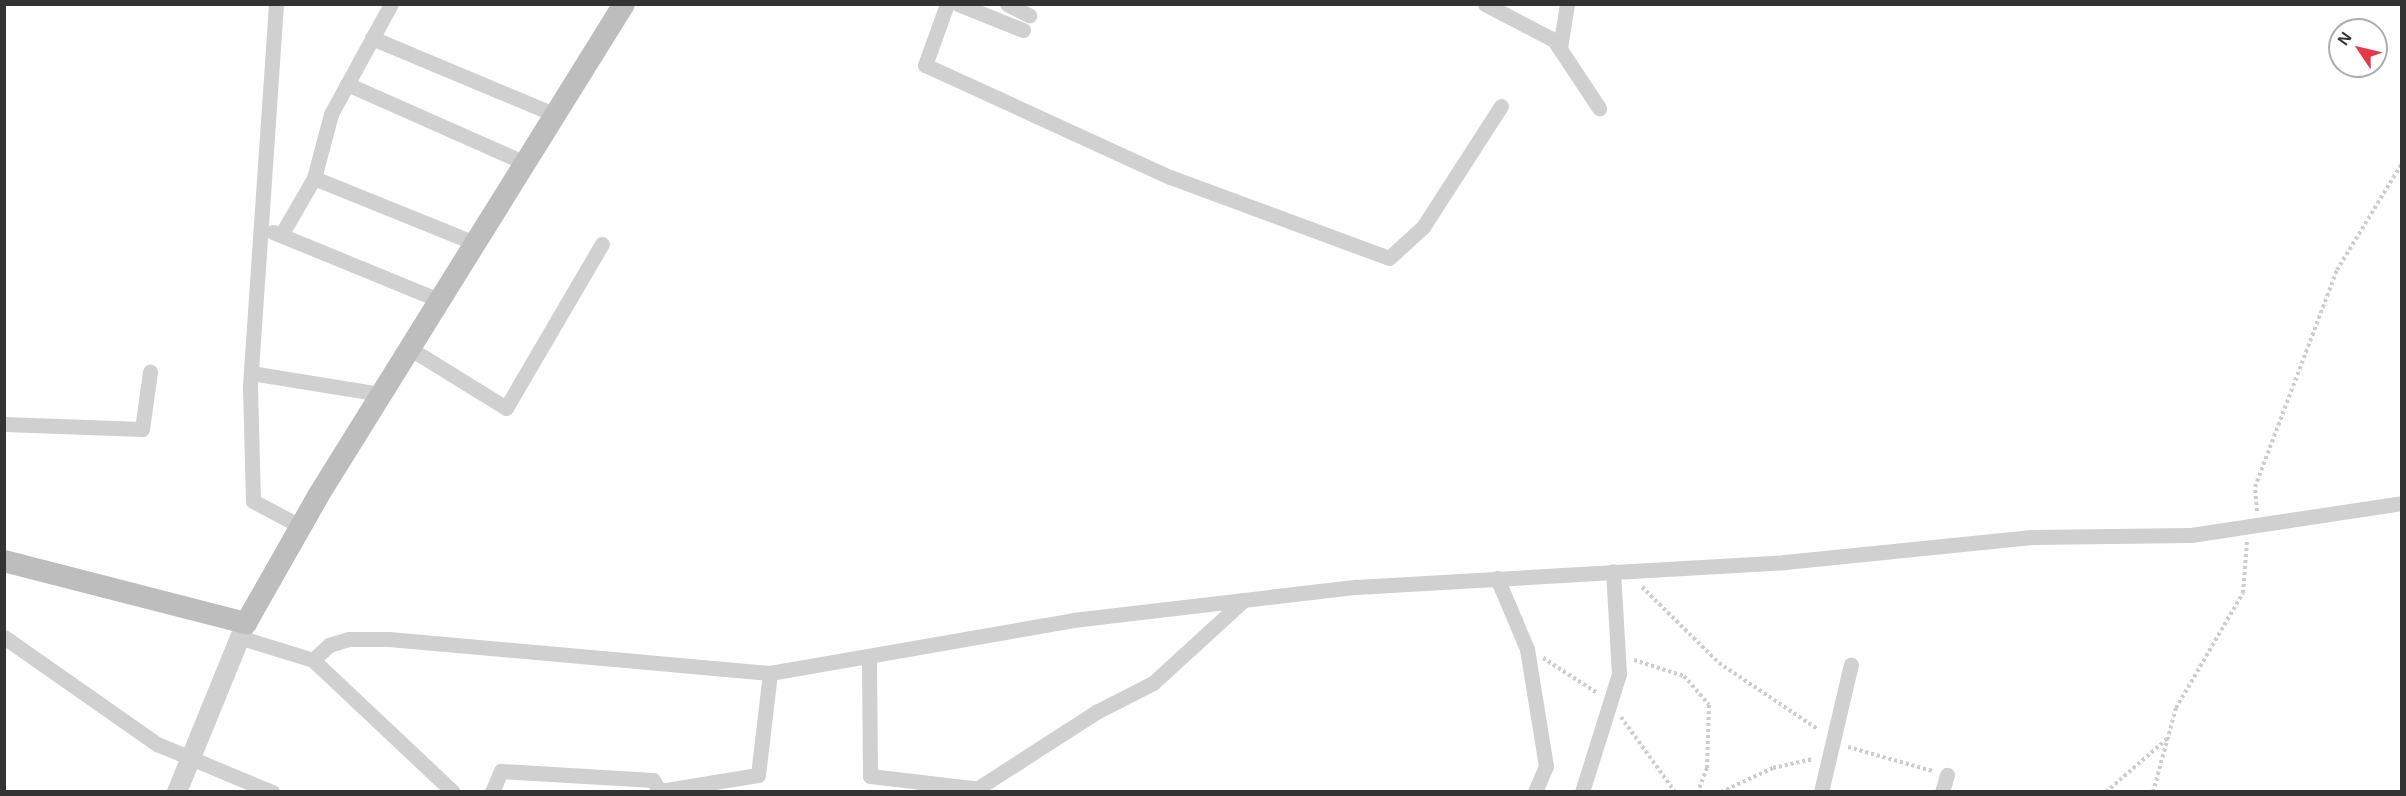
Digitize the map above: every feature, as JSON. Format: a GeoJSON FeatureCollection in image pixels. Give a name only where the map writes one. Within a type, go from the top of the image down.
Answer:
{"type":"FeatureCollection","features":[{"type":"Feature","properties":{"kind":"main road"},"geometry":{"type":"LineString","coordinates":[[4,561],[244,630],[381,394],[624,4]]}},
{"type":"Feature","properties":{"kind":"street"},"geometry":{"type":"LineString","coordinates":[[276,4],[251,373],[253,501],[302,527]]}},
{"type":"Feature","properties":{"kind":"street"},"geometry":{"type":"LineString","coordinates":[[281,235],[314,178],[331,114],[391,4]]}},
{"type":"Feature","properties":{"kind":"street"},"geometry":{"type":"LineString","coordinates":[[947,4],[925,64],[1170,177],[1389,258],[1423,227],[1501,106]]}},
{"type":"Feature","properties":{"kind":"street"},"geometry":{"type":"LineString","coordinates":[[958,4],[1023,30]]}},
{"type":"Feature","properties":{"kind":"street"},"geometry":{"type":"LineString","coordinates":[[1007,4],[1029,15]]}},
{"type":"Feature","properties":{"kind":"street"},"geometry":{"type":"LineString","coordinates":[[1485,4],[1560,48],[1599,108]]}},
{"type":"Feature","properties":{"kind":"street"},"geometry":{"type":"LineString","coordinates":[[1560,48],[1567,4]]}},
{"type":"Feature","properties":{"kind":"street"},"geometry":{"type":"LineString","coordinates":[[372,38],[555,115]]}},
{"type":"Feature","properties":{"kind":"street"},"geometry":{"type":"LineString","coordinates":[[347,84],[525,163]]}},
{"type":"Feature","properties":{"kind":"street"},"geometry":{"type":"LineString","coordinates":[[314,178],[475,243]]}},
{"type":"Feature","properties":{"kind":"street"},"geometry":{"type":"LineString","coordinates":[[262,228],[440,300]]}},
{"type":"Feature","properties":{"kind":"street"},"geometry":{"type":"LineString","coordinates":[[409,348],[506,408],[602,244]]}},
{"type":"Feature","properties":{"kind":"street"},"geometry":{"type":"LineString","coordinates":[[4,424],[142,429],[150,372]]}},
{"type":"Feature","properties":{"kind":"street"},"geometry":{"type":"LineString","coordinates":[[251,373],[381,394]]}},
{"type":"Feature","properties":{"kind":"street"},"geometry":{"type":"LineString","coordinates":[[313,660],[329,645],[349,639],[389,639],[770,673],[869,660],[1072,620],[1244,600],[1497,578],[1785,562],[2032,537],[2191,535],[2253,522],[2402,503]]}},
{"type":"Feature","properties":{"kind":"street"},"geometry":{"type":"LineString","coordinates":[[1582,792],[1619,674],[1612,571]]}},
{"type":"Feature","properties":{"kind":"street"},"geometry":{"type":"LineString","coordinates":[[1497,578],[1527,649],[1546,766],[1535,792]]}},
{"type":"Feature","properties":{"kind":"street"},"geometry":{"type":"LineString","coordinates":[[869,660],[870,776],[977,790],[1096,712],[1153,683],[1244,600]]}},
{"type":"Feature","properties":{"kind":"street"},"geometry":{"type":"LineString","coordinates":[[177,792],[244,630],[313,660],[453,792]]}},
{"type":"Feature","properties":{"kind":"street"},"geometry":{"type":"LineString","coordinates":[[4,638],[190,762],[272,792]]}},
{"type":"Feature","properties":{"kind":"street"},"geometry":{"type":"LineString","coordinates":[[1821,792],[1834,749],[1851,664]]}},
{"type":"Feature","properties":{"kind":"street"},"geometry":{"type":"LineString","coordinates":[[492,792],[501,771],[653,780],[660,791],[758,776],[770,673]]}},
{"type":"Feature","properties":{"kind":"street"},"geometry":{"type":"LineString","coordinates":[[1941,792],[1947,775]]}},
{"type":"Feature","properties":{"kind":"path"},"geometry":{"type":"LineString","coordinates":[[2153,792],[2176,708],[2239,602],[2253,522],[2255,487],[2337,270],[2402,163]]}},
{"type":"Feature","properties":{"kind":"path"},"geometry":{"type":"LineString","coordinates":[[1638,569],[1642,590],[1719,663],[1787,705],[1834,749],[1947,775]]}},
{"type":"Feature","properties":{"kind":"path"},"geometry":{"type":"LineString","coordinates":[[1618,656],[1684,676],[1709,705],[1707,768],[1698,792]]}},
{"type":"Feature","properties":{"kind":"path"},"geometry":{"type":"LineString","coordinates":[[2106,792],[2168,739]]}},
{"type":"Feature","properties":{"kind":"path"},"geometry":{"type":"LineString","coordinates":[[1721,792],[1773,768],[1834,749]]}}]}
